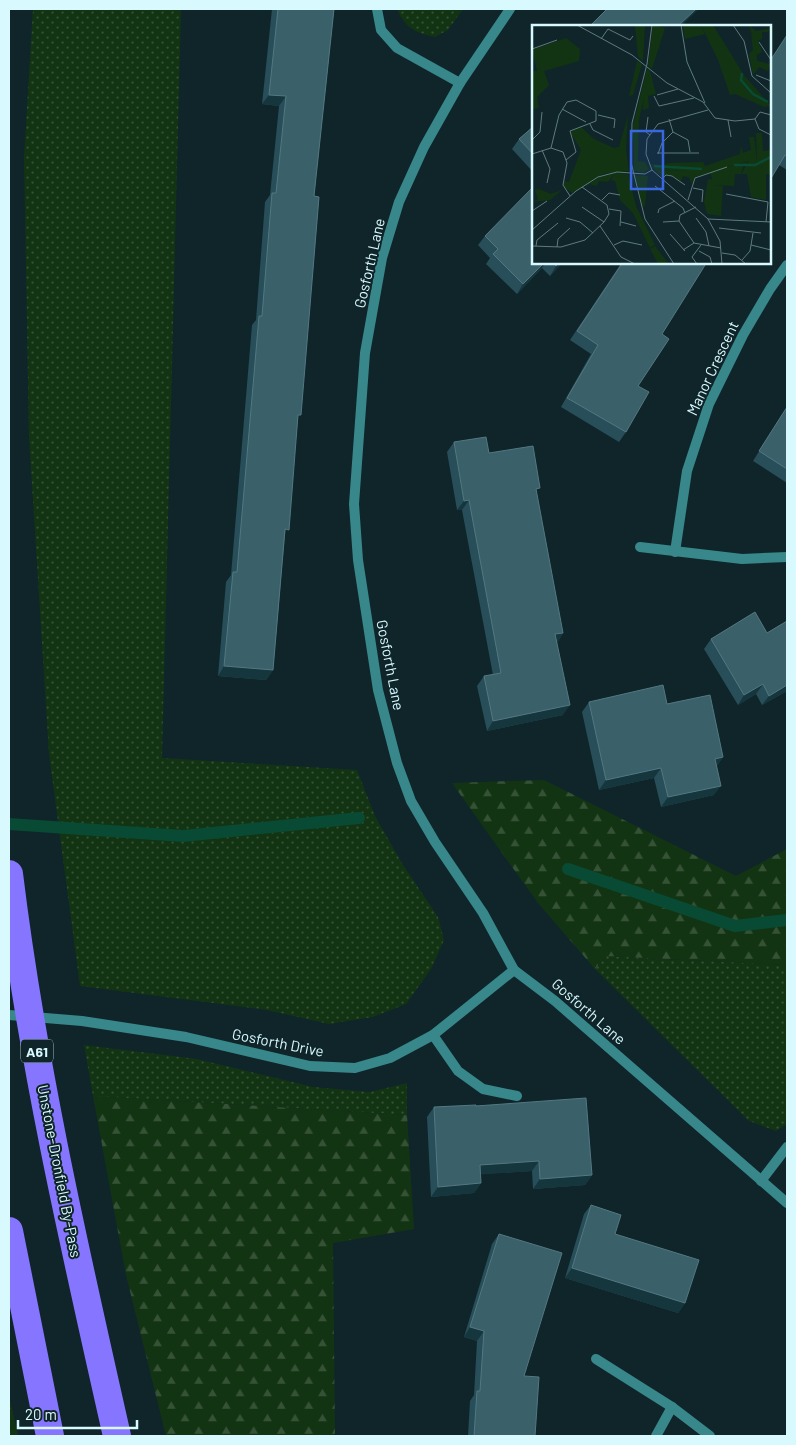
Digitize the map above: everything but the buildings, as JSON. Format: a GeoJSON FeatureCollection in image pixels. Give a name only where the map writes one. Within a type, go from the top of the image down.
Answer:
{"type":"FeatureCollection","features":[{"type":"Feature","properties":{"kind":"highway","name":"Unstone-Dronfield By-Pass"},"geometry":{"type":"LineString","coordinates":[[9,874],[18,952],[70,1227],[117,1436]]}},
{"type":"Feature","properties":{"kind":"highway"},"geometry":{"type":"LineString","coordinates":[[10,1236],[50,1436]]}},
{"type":"Feature","properties":{"kind":"street"},"geometry":{"type":"LineString","coordinates":[[376,9],[381,30],[397,48],[460,83]]}},
{"type":"Feature","properties":{"kind":"street","name":"Gosforth Lane"},"geometry":{"type":"LineString","coordinates":[[510,9],[460,83],[424,147],[399,202],[382,258],[364,353],[354,504],[358,560],[378,690],[397,763],[411,801],[435,842],[483,913],[514,970],[556,1001],[787,1203]]}},
{"type":"Feature","properties":{"kind":"street","name":"Manor Crescent"},"geometry":{"type":"LineString","coordinates":[[675,552],[687,471],[709,404],[743,334],[787,265]]}},
{"type":"Feature","properties":{"kind":"street"},"geometry":{"type":"LineString","coordinates":[[640,547],[742,559],[787,557]]}},
{"type":"Feature","properties":{"kind":"street","name":"Gosforth Drive"},"geometry":{"type":"LineString","coordinates":[[9,1015],[82,1021],[186,1037],[310,1066],[355,1068],[390,1058],[433,1035],[514,970]]}},
{"type":"Feature","properties":{"kind":"street"},"geometry":{"type":"LineString","coordinates":[[433,1035],[458,1071],[483,1089],[517,1096]]}},
{"type":"Feature","properties":{"kind":"street"},"geometry":{"type":"LineString","coordinates":[[761,1181],[787,1147]]}},
{"type":"Feature","properties":{"kind":"street"},"geometry":{"type":"LineString","coordinates":[[596,1359],[672,1408],[710,1436]]}},
{"type":"Feature","properties":{"kind":"street"},"geometry":{"type":"LineString","coordinates":[[656,1436],[672,1408]]}},
{"type":"Feature","properties":{"kind":"green space"},"geometry":{"type":"Polygon","coordinates":[[[33,9],[181,9],[162,758],[357,770],[375,816],[403,865],[438,917],[444,940],[431,969],[406,1004],[373,1017],[329,1024],[267,1010],[80,986],[49,754],[29,437],[24,157],[33,9]]]}},
{"type":"Feature","properties":{"kind":"green space"},"geometry":{"type":"Polygon","coordinates":[[[397,9],[463,9],[448,30],[435,37],[412,29],[404,21],[397,9]]]}},
{"type":"Feature","properties":{"kind":"green space"},"geometry":{"type":"Polygon","coordinates":[[[544,780],[736,876],[787,849],[787,965],[606,956],[595,969],[538,903],[452,783],[544,780]]]}},
{"type":"Feature","properties":{"kind":"green space"},"geometry":{"type":"Polygon","coordinates":[[[606,956],[787,965],[787,1124],[776,1131],[749,1121],[595,969],[606,956]]]}},
{"type":"Feature","properties":{"kind":"green space"},"geometry":{"type":"Polygon","coordinates":[[[84,1045],[197,1059],[313,1087],[370,1092],[407,1083],[407,1115],[93,1096],[84,1045]]]}},
{"type":"Feature","properties":{"kind":"green space"},"geometry":{"type":"Polygon","coordinates":[[[93,1096],[407,1115],[414,1229],[333,1243],[335,1436],[166,1436],[126,1275],[93,1096]]]}},
{"type":"Feature","properties":{"kind":"green space"},"geometry":{"type":"Polygon","coordinates":[[[9,1395],[18,1436],[9,1436],[9,1395]]]}},
{"type":"Feature","properties":{"kind":"waterway"},"geometry":{"type":"LineString","coordinates":[[9,824],[183,836],[359,818]]}},
{"type":"Feature","properties":{"kind":"waterway"},"geometry":{"type":"LineString","coordinates":[[568,869],[735,926],[787,920]]}}]}
